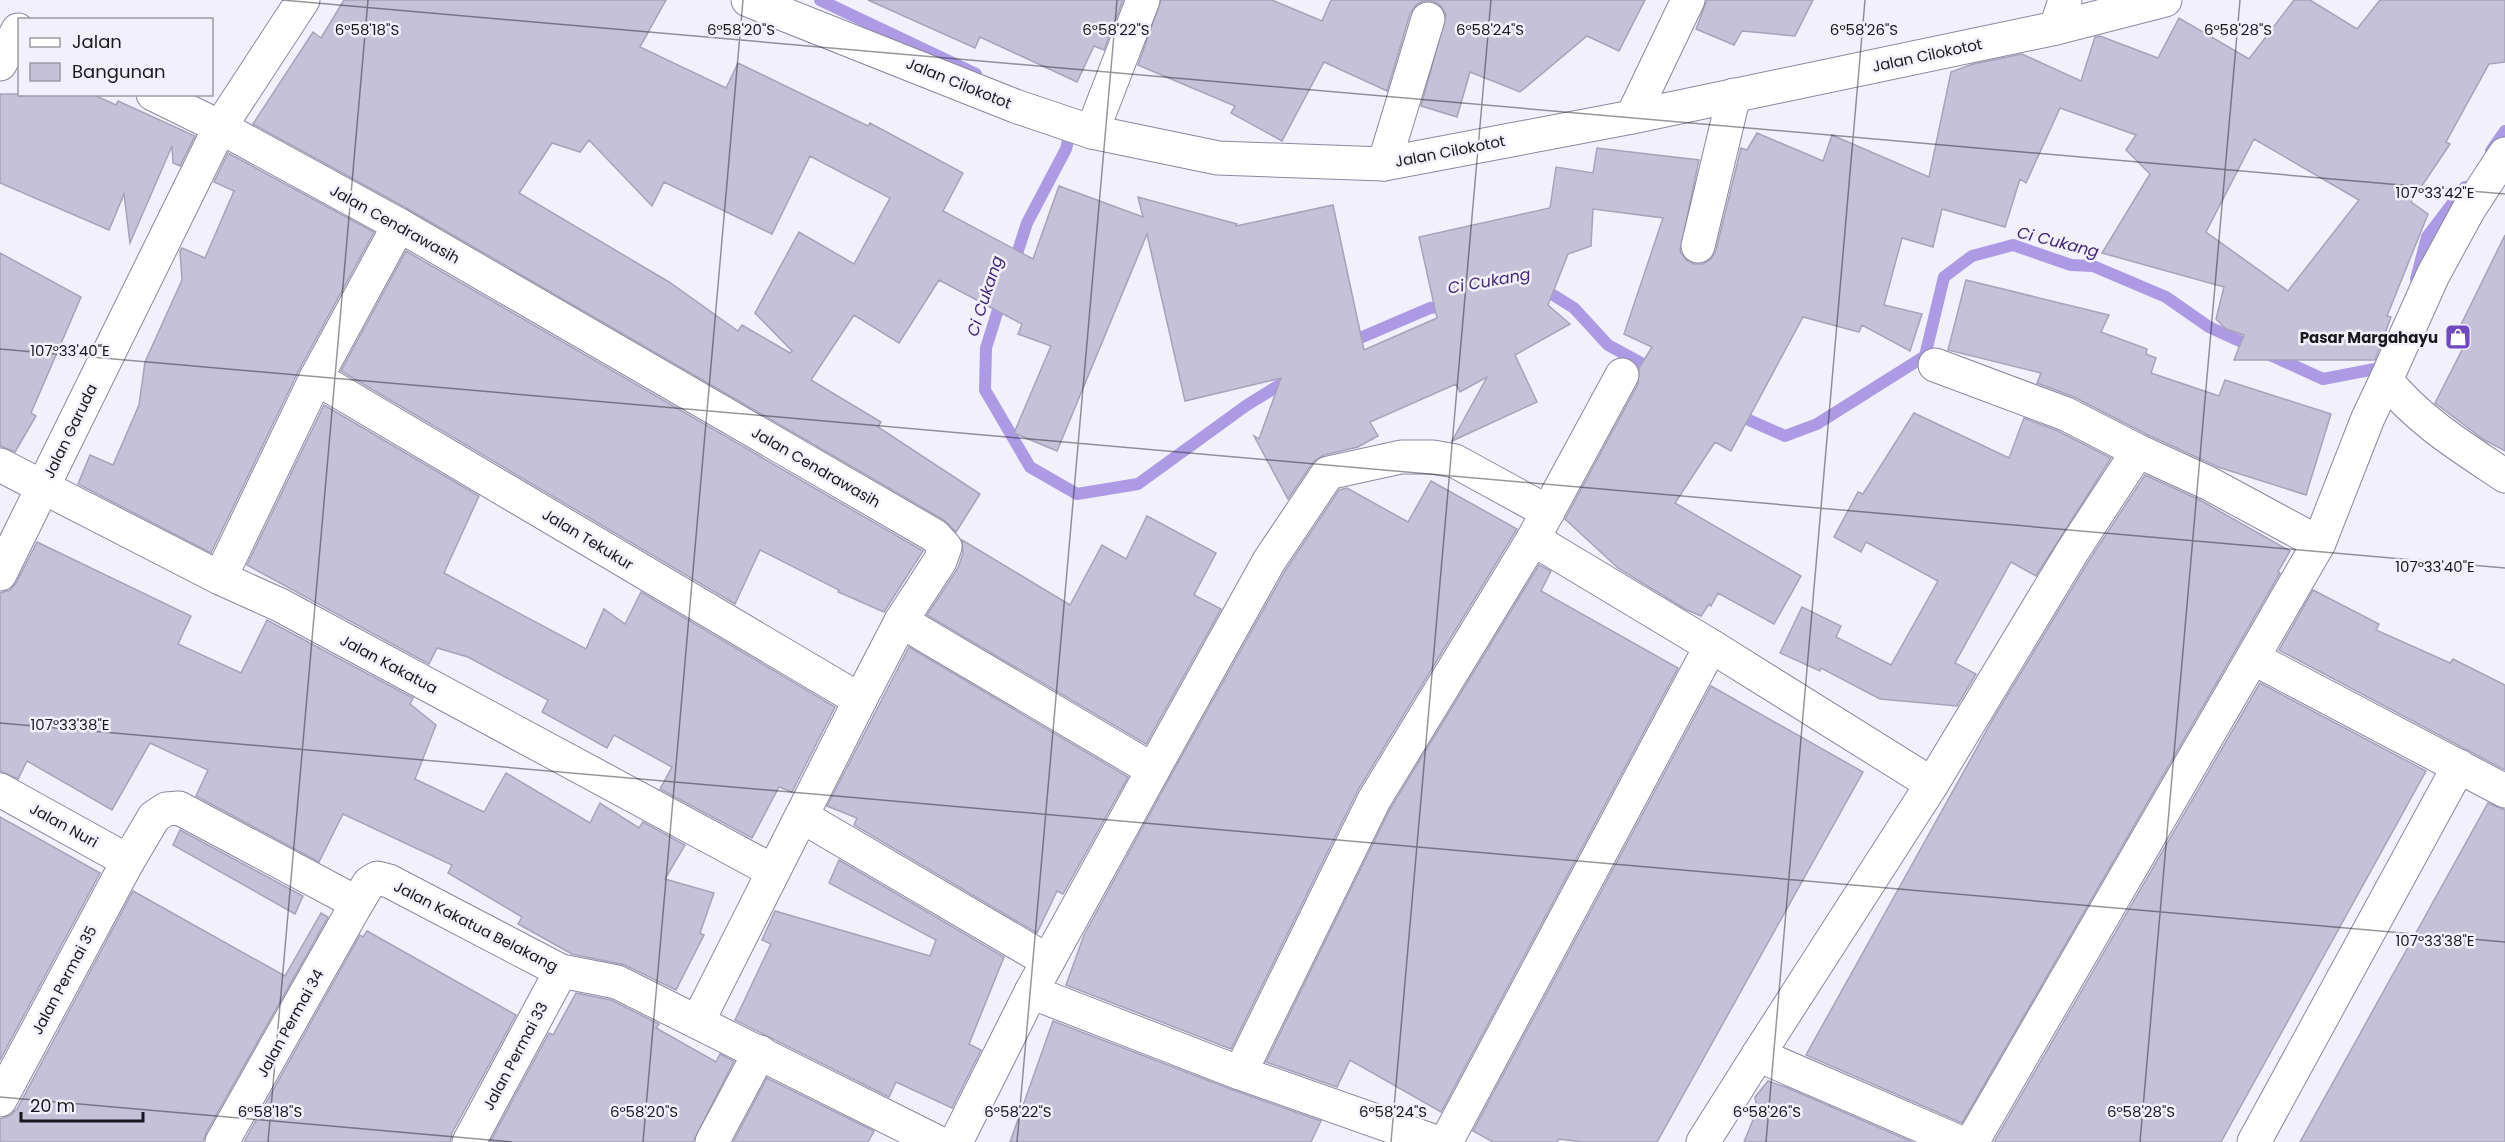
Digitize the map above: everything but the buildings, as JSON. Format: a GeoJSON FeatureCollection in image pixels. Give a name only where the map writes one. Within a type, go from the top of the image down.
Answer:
{"type":"FeatureCollection","features":[{"type":"Feature","properties":{"kind":"street","name":"Jalan Cilokotot"},"geometry":{"type":"LineString","coordinates":[[748,0],[1015,106],[1077,127],[1218,158],[1384,164],[1632,117],[1734,95],[2060,14],[2165,0]]}},
{"type":"Feature","properties":{"kind":"street"},"geometry":{"type":"LineString","coordinates":[[1077,127],[1143,0]]}},
{"type":"Feature","properties":{"kind":"street"},"geometry":{"type":"LineString","coordinates":[[1632,117],[1688,0]]}},
{"type":"Feature","properties":{"kind":"street","name":"Jalan Garuda"},"geometry":{"type":"LineString","coordinates":[[0,574],[220,127],[298,9]]}},
{"type":"Feature","properties":{"kind":"street"},"geometry":{"type":"LineString","coordinates":[[1384,164],[1428,19]]}},
{"type":"Feature","properties":{"kind":"street"},"geometry":{"type":"LineString","coordinates":[[0,64],[13,27]]}},
{"type":"Feature","properties":{"kind":"street"},"geometry":{"type":"LineString","coordinates":[[1698,246],[1734,95]]}},
{"type":"Feature","properties":{"kind":"street","name":"Jalan Cendrawasih"},"geometry":{"type":"LineString","coordinates":[[157,96],[220,127],[399,225],[935,536],[945,547],[940,561],[901,621],[698,1021]]}},
{"type":"Feature","properties":{"kind":"street"},"geometry":{"type":"LineString","coordinates":[[1972,1142],[2319,543],[2368,418],[2433,275],[2469,209],[2505,154]]}},
{"type":"Feature","properties":{"kind":"street"},"geometry":{"type":"LineString","coordinates":[[220,578],[316,378],[399,225]]}},
{"type":"Feature","properties":{"kind":"street"},"geometry":{"type":"LineString","coordinates":[[1935,364],[2066,414],[2138,451],[2208,483],[2319,543]]}},
{"type":"Feature","properties":{"kind":"street"},"geometry":{"type":"LineString","coordinates":[[1240,1073],[1374,800],[1540,526],[1622,375]]}},
{"type":"Feature","properties":{"kind":"street","name":"Jalan Tekukur"},"geometry":{"type":"LineString","coordinates":[[316,378],[860,700]]}},
{"type":"Feature","properties":{"kind":"street"},"geometry":{"type":"LineString","coordinates":[[2386,380],[2405,404],[2445,436],[2505,476]]}},
{"type":"Feature","properties":{"kind":"street"},"geometry":{"type":"LineString","coordinates":[[1703,1142],[1932,784],[2072,552],[2138,451]]}},
{"type":"Feature","properties":{"kind":"street"},"geometry":{"type":"LineString","coordinates":[[956,1142],[1031,992],[1269,561],[1328,473],[1401,457],[1455,460],[1540,526],[1711,646],[1932,784]]}},
{"type":"Feature","properties":{"kind":"street","name":"Jalan Kakatua"},"geometry":{"type":"LineString","coordinates":[[0,465],[220,578],[280,605],[773,871]]}},
{"type":"Feature","properties":{"kind":"street"},"geometry":{"type":"LineString","coordinates":[[901,621],[1153,770]]}},
{"type":"Feature","properties":{"kind":"street"},"geometry":{"type":"LineString","coordinates":[[1446,1142],[1711,646]]}},
{"type":"Feature","properties":{"kind":"street"},"geometry":{"type":"LineString","coordinates":[[2253,658],[2505,791]]}},
{"type":"Feature","properties":{"kind":"street"},"geometry":{"type":"LineString","coordinates":[[2254,1142],[2459,766]]}},
{"type":"Feature","properties":{"kind":"street","name":"Jalan Nuri"},"geometry":{"type":"LineString","coordinates":[[0,790],[128,861]]}},
{"type":"Feature","properties":{"kind":"street"},"geometry":{"type":"LineString","coordinates":[[128,861],[154,817],[166,809],[179,808],[357,903]]}},
{"type":"Feature","properties":{"kind":"street"},"geometry":{"type":"LineString","coordinates":[[803,818],[1048,961]]}},
{"type":"Feature","properties":{"kind":"street","name":"Jalan Permai 35"},"geometry":{"type":"LineString","coordinates":[[0,1100],[128,861]]}},
{"type":"Feature","properties":{"kind":"street","name":"Jalan Kakatua Belakang"},"geometry":{"type":"LineString","coordinates":[[357,903],[369,883],[377,879],[389,881],[561,971],[617,982],[937,1142]]}},
{"type":"Feature","properties":{"kind":"street","name":"Jalan Permai 34"},"geometry":{"type":"LineString","coordinates":[[222,1142],[357,903]]}},
{"type":"Feature","properties":{"kind":"street","name":"Jalan Permai 33"},"geometry":{"type":"LineString","coordinates":[[469,1142],[561,971]]}},
{"type":"Feature","properties":{"kind":"street"},"geometry":{"type":"LineString","coordinates":[[1031,992],[1240,1073],[1436,1142]]}},
{"type":"Feature","properties":{"kind":"street"},"geometry":{"type":"LineString","coordinates":[[712,1142],[760,1052]]}},
{"type":"Feature","properties":{"kind":"street"},"geometry":{"type":"LineString","coordinates":[[1758,1055],[1959,1142]]}},
{"type":"Feature","properties":{"kind":"waterway","name":"Ci Cukang"},"geometry":{"type":"LineString","coordinates":[[820,0],[976,74]]}},
{"type":"Feature","properties":{"kind":"waterway","name":"Ci Cukang"},"geometry":{"type":"LineString","coordinates":[[1013,266],[1027,223],[1066,149],[1072,125]]}},
{"type":"Feature","properties":{"kind":"waterway","name":"Ci Cukang"},"geometry":{"type":"LineString","coordinates":[[2491,151],[2505,131]]}},
{"type":"Feature","properties":{"kind":"waterway","name":"Ci Cukang"},"geometry":{"type":"LineString","coordinates":[[2416,279],[2427,237],[2465,187]]}},
{"type":"Feature","properties":{"kind":"waterway","name":"Ci Cukang"},"geometry":{"type":"LineString","coordinates":[[1733,413],[1785,436],[1817,424],[1925,356],[1944,277],[1972,256],[2013,245],[2071,265],[2093,266],[2166,297],[2209,327],[2323,379],[2380,368],[2383,361]]}},
{"type":"Feature","properties":{"kind":"waterway","name":"Ci Cukang"},"geometry":{"type":"LineString","coordinates":[[1538,288],[1542,288],[1574,308],[1608,345],[1654,370]]}},
{"type":"Feature","properties":{"kind":"waterway","name":"Ci Cukang"},"geometry":{"type":"LineString","coordinates":[[1002,297],[986,348],[985,390],[1030,467],[1077,494],[1138,484],[1247,405],[1291,378]]}},
{"type":"Feature","properties":{"kind":"waterway","name":"Ci Cukang"},"geometry":{"type":"LineString","coordinates":[[1346,344],[1430,308],[1450,305]]}},
{"type":"Feature","properties":{"kind":"place","name":"Pasar Margahayu"},"geometry":{"type":"Point","coordinates":[2458,337]}}]}
